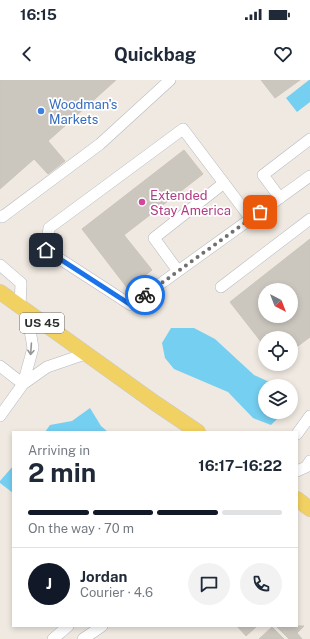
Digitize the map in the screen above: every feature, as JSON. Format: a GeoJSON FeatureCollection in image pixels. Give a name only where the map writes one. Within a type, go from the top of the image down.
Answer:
{"type":"FeatureCollection","features":[{"type":"Feature","properties":{"kind":"main road","name":"US 45"},"geometry":{"type":"LineString","coordinates":[[0,292],[85,354],[197,431]]}},
{"type":"Feature","properties":{"kind":"main road"},"geometry":{"type":"LineString","coordinates":[[298,500],[310,509]]}},
{"type":"Feature","properties":{"kind":"street"},"geometry":{"type":"LineString","coordinates":[[0,216],[2,217],[100,144],[170,80]]}},
{"type":"Feature","properties":{"kind":"street"},"geometry":{"type":"LineString","coordinates":[[251,219],[183,129],[49,228],[46,250],[131,305],[251,219],[310,176]]}},
{"type":"Feature","properties":{"kind":"street"},"geometry":{"type":"LineString","coordinates":[[280,198],[263,175],[310,139]]}},
{"type":"Feature","properties":{"kind":"street"},"geometry":{"type":"LineString","coordinates":[[178,271],[154,238],[224,183]]}},
{"type":"Feature","properties":{"kind":"street"},"geometry":{"type":"LineString","coordinates":[[221,287],[310,219]]}},
{"type":"Feature","properties":{"kind":"street"},"geometry":{"type":"LineString","coordinates":[[0,265],[21,282],[23,310],[33,348],[24,384]]}},
{"type":"Feature","properties":{"kind":"street"},"geometry":{"type":"LineString","coordinates":[[0,416],[24,384],[47,367],[85,354]]}},
{"type":"Feature","properties":{"kind":"street"},"geometry":{"type":"LineString","coordinates":[[0,366],[24,384]]}},
{"type":"Feature","properties":{"kind":"street"},"geometry":{"type":"LineString","coordinates":[[298,433],[310,416]]}},
{"type":"Feature","properties":{"kind":"street"},"geometry":{"type":"LineString","coordinates":[[298,470],[310,462]]}},
{"type":"Feature","properties":{"kind":"street"},"geometry":{"type":"LineString","coordinates":[[53,639],[67,627]]}},
{"type":"Feature","properties":{"kind":"street"},"geometry":{"type":"LineString","coordinates":[[83,639],[101,627]]}},
{"type":"Feature","properties":{"kind":"water"},"geometry":{"type":"Polygon","coordinates":[[[309,80],[310,102],[297,112],[286,98],[309,80]]]}},
{"type":"Feature","properties":{"kind":"water"},"geometry":{"type":"Polygon","coordinates":[[[171,328],[194,328],[215,339],[254,375],[263,379],[258,379],[258,419],[277,419],[271,425],[253,418],[228,392],[174,369],[165,358],[162,343],[171,328]]]}},
{"type":"Feature","properties":{"kind":"water"},"geometry":{"type":"Polygon","coordinates":[[[90,408],[101,426],[107,431],[46,431],[50,425],[72,421],[90,408]]]}},
{"type":"Feature","properties":{"kind":"water"},"geometry":{"type":"Polygon","coordinates":[[[12,467],[12,492],[0,483],[0,481],[12,467]]]}},
{"type":"Feature","properties":{"kind":"building","name":"Woodman's Markets"},"geometry":{"type":"Polygon","coordinates":[[[0,80],[116,80],[48,141],[65,161],[48,174],[34,159],[0,189],[0,80]]]}},
{"type":"Feature","properties":{"kind":"building"},"geometry":{"type":"Polygon","coordinates":[[[261,80],[300,80],[275,98],[261,80]]]}},
{"type":"Feature","properties":{"kind":"building","name":"Extended Stay America"},"geometry":{"type":"Polygon","coordinates":[[[184,150],[203,174],[124,235],[152,270],[128,289],[82,229],[184,150]]]}},
{"type":"Feature","properties":{"kind":"building"},"geometry":{"type":"Polygon","coordinates":[[[310,239],[310,337],[298,346],[298,331],[258,331],[258,338],[230,302],[310,239]]]}},
{"type":"Feature","properties":{"kind":"building"},"geometry":{"type":"Polygon","coordinates":[[[304,626],[297,633],[302,639],[289,639],[277,627],[304,626]]]}},
{"type":"Feature","properties":{"kind":"building"},"geometry":{"type":"Polygon","coordinates":[[[238,627],[256,627],[246,636],[238,627]]]}},
{"type":"Feature","properties":{"kind":"building"},"geometry":{"type":"Polygon","coordinates":[[[272,627],[284,639],[259,639],[272,627]]]}},
{"type":"Feature","properties":{"kind":"way so far"},"geometry":{"type":"LineString","coordinates":[[145,295],[260,212]]}},
{"type":"Feature","properties":{"kind":"place","name":"Woodman's Markets"},"geometry":{"type":"Point","coordinates":[41,111]}},
{"type":"Feature","properties":{"kind":"place","name":"Extended Stay America"},"geometry":{"type":"Point","coordinates":[142,202]}},
{"type":"Feature","properties":{"kind":"route"},"geometry":{"type":"LineString","coordinates":[[46,250],[131,305],[145,295]]}}]}
